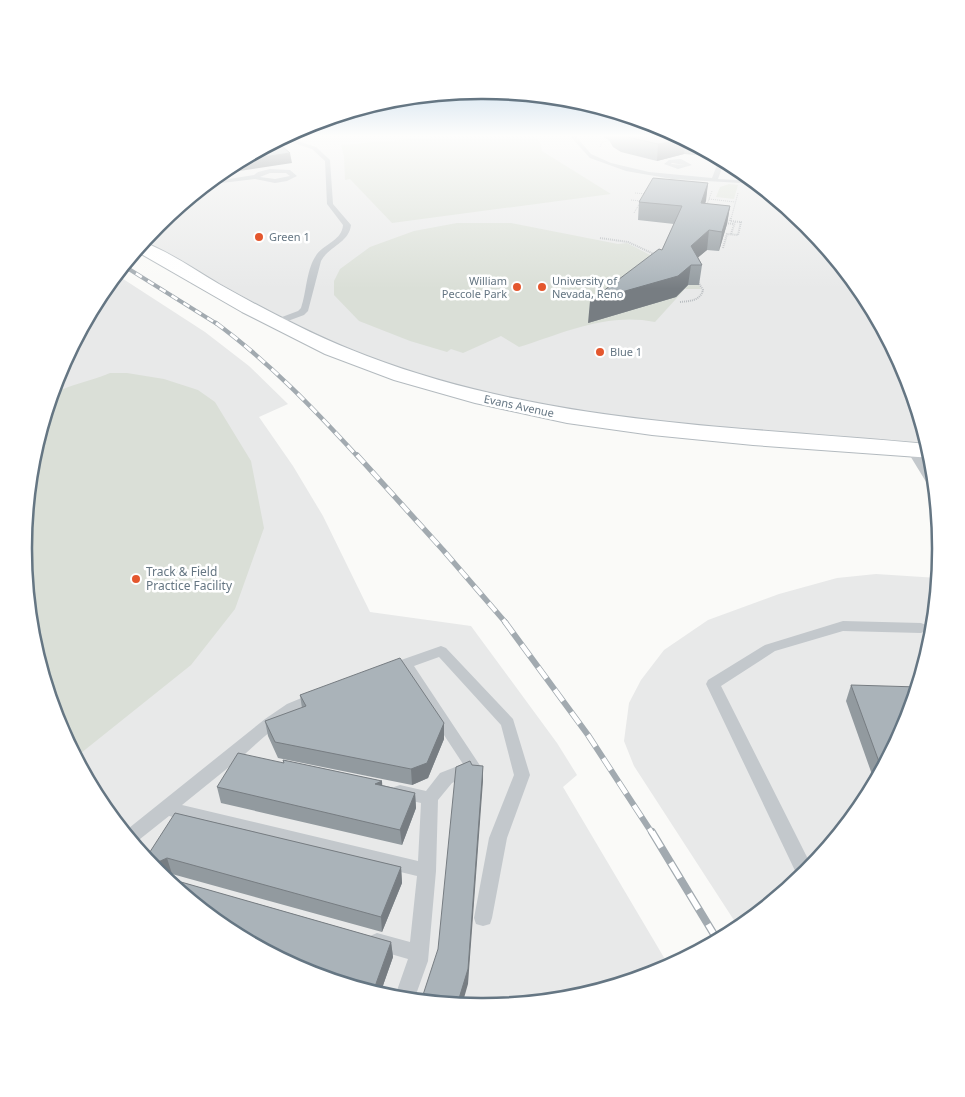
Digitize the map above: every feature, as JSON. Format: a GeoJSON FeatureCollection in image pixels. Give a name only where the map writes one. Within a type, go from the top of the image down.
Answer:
{"type":"FeatureCollection","features":[{"type":"Feature","properties":{"kind":"street","name":"Evans Avenue"},"geometry":{"type":"LineString","coordinates":[[146,249],[277,322],[336,351],[387,370],[461,393],[529,408],[621,424],[691,433],[920,450]]}},
{"type":"Feature","properties":{"kind":"lane"},"geometry":{"type":"LineString","coordinates":[[277,322],[301,313],[305,309],[318,258],[344,236],[348,230],[347,225],[330,204],[329,186]]}},
{"type":"Feature","properties":{"kind":"lane"},"geometry":{"type":"LineString","coordinates":[[802,866],[713,684],[770,648],[842,626],[921,628]]}},
{"type":"Feature","properties":{"kind":"lane"},"geometry":{"type":"LineString","coordinates":[[370,676],[440,651],[508,723],[522,775],[498,838],[484,918]]}},
{"type":"Feature","properties":{"kind":"lane"},"geometry":{"type":"LineString","coordinates":[[405,664],[473,767],[446,778],[430,798],[427,871],[418,961],[407,992]]}},
{"type":"Feature","properties":{"kind":"lane"},"geometry":{"type":"LineString","coordinates":[[135,834],[270,723],[301,702],[327,692]]}},
{"type":"Feature","properties":{"kind":"lane"},"geometry":{"type":"LineString","coordinates":[[231,756],[259,762]]}},
{"type":"Feature","properties":{"kind":"lane"},"geometry":{"type":"LineString","coordinates":[[383,788],[430,798]]}},
{"type":"Feature","properties":{"kind":"lane"},"geometry":{"type":"LineString","coordinates":[[166,808],[427,871]]}},
{"type":"Feature","properties":{"kind":"lane"},"geometry":{"type":"LineString","coordinates":[[361,937],[418,953]]}},
{"type":"Feature","properties":{"kind":"path"},"geometry":{"type":"LineString","coordinates":[[704,212],[714,186]]}},
{"type":"Feature","properties":{"kind":"path"},"geometry":{"type":"LineString","coordinates":[[636,193],[654,195]]}},
{"type":"Feature","properties":{"kind":"path"},"geometry":{"type":"LineString","coordinates":[[709,198],[736,201]]}},
{"type":"Feature","properties":{"kind":"path"},"geometry":{"type":"LineString","coordinates":[[631,200],[641,201]]}},
{"type":"Feature","properties":{"kind":"path"},"geometry":{"type":"LineString","coordinates":[[721,220],[740,227]]}},
{"type":"Feature","properties":{"kind":"path"},"geometry":{"type":"LineString","coordinates":[[718,223],[734,224],[741,222],[738,235],[727,234],[723,248]]}},
{"type":"Feature","properties":{"kind":"path"},"geometry":{"type":"LineString","coordinates":[[731,234],[734,224]]}},
{"type":"Feature","properties":{"kind":"path"},"geometry":{"type":"LineString","coordinates":[[600,238],[628,242],[659,256]]}},
{"type":"Feature","properties":{"kind":"path"},"geometry":{"type":"LineString","coordinates":[[680,302],[693,301],[703,294],[703,290],[695,277]]}},
{"type":"Feature","properties":{"kind":"shaded area","name":"University of Nevada, Reno"},"geometry":{"type":"Polygon","coordinates":[[[216,186],[749,186],[801,230],[857,298],[886,349],[898,376],[909,404],[920,442],[765,433],[635,420],[514,399],[441,382],[382,362],[333,343],[266,309],[150,245],[186,210],[216,186]]]}},
{"type":"Feature","properties":{"kind":"shaded area"},"geometry":{"type":"Polygon","coordinates":[[[357,186],[598,186],[611,194],[392,223],[357,186]]]}},
{"type":"Feature","properties":{"kind":"shaded area"},"geometry":{"type":"Polygon","coordinates":[[[738,186],[734,199],[716,197],[720,187],[738,186]]]}},
{"type":"Feature","properties":{"kind":"shaded area","name":"William Peccole Park"},"geometry":{"type":"Polygon","coordinates":[[[457,223],[511,223],[618,244],[627,243],[677,269],[690,269],[701,289],[685,289],[655,322],[620,320],[603,322],[569,330],[519,347],[501,336],[463,353],[451,349],[447,352],[410,341],[359,321],[334,295],[334,281],[340,269],[370,247],[414,231],[457,223]]]}},
{"type":"Feature","properties":{"kind":"shaded area"},"geometry":{"type":"Polygon","coordinates":[[[122,279],[205,332],[249,366],[288,404],[259,417],[293,466],[323,516],[370,612],[471,626],[557,743],[577,775],[563,787],[665,959],[627,975],[570,990],[512,998],[453,998],[395,990],[338,975],[283,952],[245,931],[209,906],[164,867],[108,799],[79,748],[67,721],[56,693],[41,636],[33,578],[32,548],[36,490],[41,461],[56,404],[79,349],[108,298],[122,279]]]}},
{"type":"Feature","properties":{"kind":"shaded area","name":"Track & Field Practice Facility"},"geometry":{"type":"Polygon","coordinates":[[[110,373],[127,373],[164,379],[198,390],[215,402],[251,461],[264,528],[235,609],[191,665],[81,753],[56,693],[41,636],[33,578],[33,519],[41,461],[61,390],[110,373]]]}},
{"type":"Feature","properties":{"kind":"shaded area"},"geometry":{"type":"Polygon","coordinates":[[[876,574],[932,578],[924,636],[909,693],[886,748],[857,799],[840,822],[801,867],[735,922],[634,766],[624,741],[629,703],[641,680],[664,650],[708,620],[779,594],[837,578],[876,574]]]}},
{"type":"Feature","properties":{"kind":"building"},"geometry":{"type":"Polygon","coordinates":[[[648,186],[707,186],[701,203],[730,206],[722,232],[709,230],[691,246],[702,265],[691,265],[678,276],[590,301],[659,249],[662,250],[682,206],[639,202],[648,186]]]}},
{"type":"Feature","properties":{"kind":"building"},"geometry":{"type":"Polygon","coordinates":[[[400,658],[444,723],[427,763],[411,769],[275,742],[265,721],[306,706],[300,695],[400,658]]]}},
{"type":"Feature","properties":{"kind":"building"},"geometry":{"type":"Polygon","coordinates":[[[851,685],[911,687],[898,721],[879,761],[851,685]]]}},
{"type":"Feature","properties":{"kind":"building"},"geometry":{"type":"Polygon","coordinates":[[[238,753],[284,763],[283,760],[382,781],[375,784],[415,793],[400,830],[217,787],[238,753]]]}},
{"type":"Feature","properties":{"kind":"building"},"geometry":{"type":"Polygon","coordinates":[[[470,761],[472,765],[483,766],[468,969],[459,998],[423,995],[438,949],[456,767],[470,761]]]}},
{"type":"Feature","properties":{"kind":"building"},"geometry":{"type":"Polygon","coordinates":[[[175,813],[401,867],[381,917],[167,858],[159,862],[150,852],[175,813]]]}},
{"type":"Feature","properties":{"kind":"building"},"geometry":{"type":"Polygon","coordinates":[[[170,872],[181,882],[391,942],[375,985],[338,975],[283,952],[232,923],[209,906],[186,887],[170,872]]]}},
{"type":"Feature","properties":{"kind":"railway"},"geometry":{"type":"LineString","coordinates":[[130,269],[217,324]]}},
{"type":"Feature","properties":{"kind":"railway"},"geometry":{"type":"LineString","coordinates":[[216,323],[236,338],[290,387],[358,457]]}},
{"type":"Feature","properties":{"kind":"railway"},"geometry":{"type":"LineString","coordinates":[[357,455],[506,623]]}},
{"type":"Feature","properties":{"kind":"railway"},"geometry":{"type":"LineString","coordinates":[[505,622],[588,735],[652,833]]}},
{"type":"Feature","properties":{"kind":"railway"},"geometry":{"type":"LineString","coordinates":[[652,832],[714,934]]}},
{"type":"Feature","properties":{"kind":"place","name":"Green 1"},"geometry":{"type":"Point","coordinates":[259,237]}},
{"type":"Feature","properties":{"kind":"place","name":"William Peccole Park"},"geometry":{"type":"Point","coordinates":[517,287]}},
{"type":"Feature","properties":{"kind":"place","name":"University of Nevada, Reno"},"geometry":{"type":"Point","coordinates":[542,287]}},
{"type":"Feature","properties":{"kind":"place","name":"Blue 1"},"geometry":{"type":"Point","coordinates":[600,352]}},
{"type":"Feature","properties":{"kind":"place","name":"Track & Field Practice Facility"},"geometry":{"type":"Point","coordinates":[136,579]}}]}
